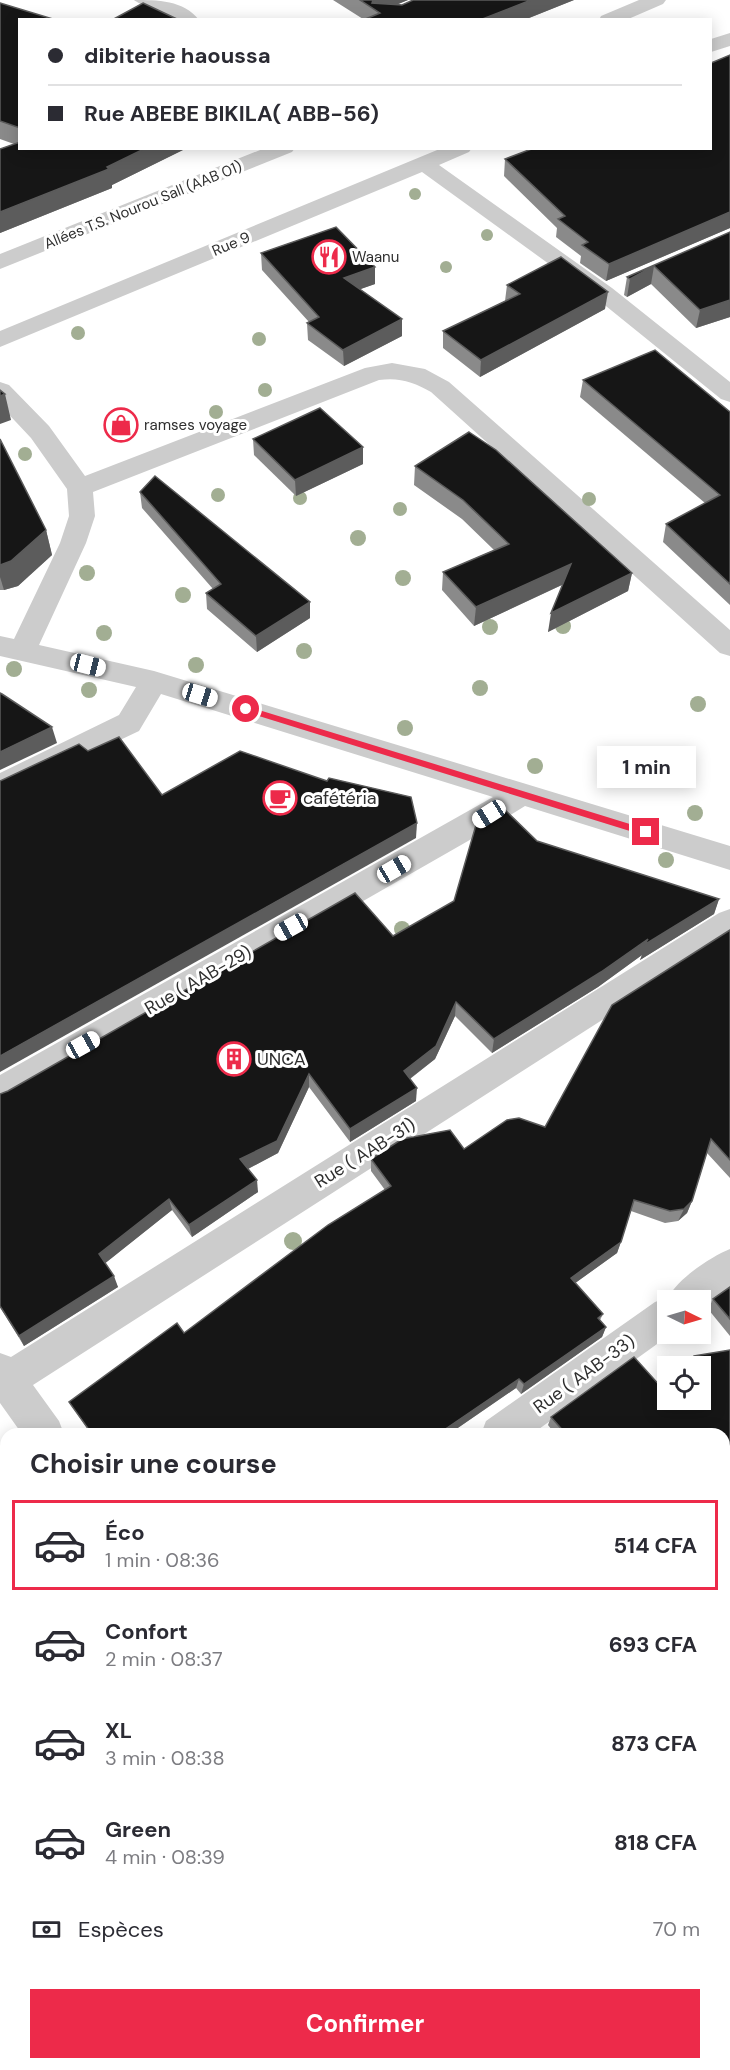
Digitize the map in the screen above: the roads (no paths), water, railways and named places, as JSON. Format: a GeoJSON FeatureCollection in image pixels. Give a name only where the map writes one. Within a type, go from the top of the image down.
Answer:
{"type":"FeatureCollection","features":[{"type":"Feature","properties":{"kind":"street"},"geometry":{"type":"LineString","coordinates":[[144,0],[179,5],[189,18]]}},
{"type":"Feature","properties":{"kind":"street"},"geometry":{"type":"LineString","coordinates":[[613,18],[656,0]]}},
{"type":"Feature","properties":{"kind":"street"},"geometry":{"type":"LineString","coordinates":[[712,46],[730,39]]}},
{"type":"Feature","properties":{"kind":"street","name":"Allées T.S. Nourou Sall (AAB 01)"},"geometry":{"type":"LineString","coordinates":[[0,262],[280,150]]}},
{"type":"Feature","properties":{"kind":"street","name":"Rue 9"},"geometry":{"type":"LineString","coordinates":[[0,340],[457,150]]}},
{"type":"Feature","properties":{"kind":"street"},"geometry":{"type":"LineString","coordinates":[[424,164],[604,293],[730,394]]}},
{"type":"Feature","properties":{"kind":"street"},"geometry":{"type":"LineString","coordinates":[[604,293],[625,284]]}},
{"type":"Feature","properties":{"kind":"street"},"geometry":{"type":"LineString","coordinates":[[80,488],[374,373],[393,370],[408,371],[422,375],[440,387],[730,646]]}},
{"type":"Feature","properties":{"kind":"street"},"geometry":{"type":"LineString","coordinates":[[0,390],[40,432],[80,488],[82,516],[73,543],[11,648],[154,681],[730,858]]}},
{"type":"Feature","properties":{"kind":"street"},"geometry":{"type":"LineString","coordinates":[[0,786],[129,723],[154,681]]}},
{"type":"Feature","properties":{"kind":"street","name":"Rue ( AAB-29)"},"geometry":{"type":"LineString","coordinates":[[0,1092],[436,845],[520,794]]}},
{"type":"Feature","properties":{"kind":"street","name":"Rue ( AAB-31)"},"geometry":{"type":"LineString","coordinates":[[2,1379],[730,922]]}},
{"type":"Feature","properties":{"kind":"street"},"geometry":{"type":"LineString","coordinates":[[699,1290],[730,1266]]}},
{"type":"Feature","properties":{"kind":"street","name":"Rue ( AAB-33)"},"geometry":{"type":"LineString","coordinates":[[508,1428],[657,1322]]}},
{"type":"Feature","properties":{"kind":"street"},"geometry":{"type":"LineString","coordinates":[[2,1379],[40,1428]]}},
{"type":"Feature","properties":{"kind":"place","name":"Waanu"},"geometry":{"type":"Point","coordinates":[329,257]}},
{"type":"Feature","properties":{"kind":"place","name":"ramses voyage"},"geometry":{"type":"Point","coordinates":[121,425]}},
{"type":"Feature","properties":{"kind":"place","name":"cafétéria"},"geometry":{"type":"Point","coordinates":[280,798]}},
{"type":"Feature","properties":{"kind":"place","name":"UNCA"},"geometry":{"type":"Point","coordinates":[234,1059]}}]}
